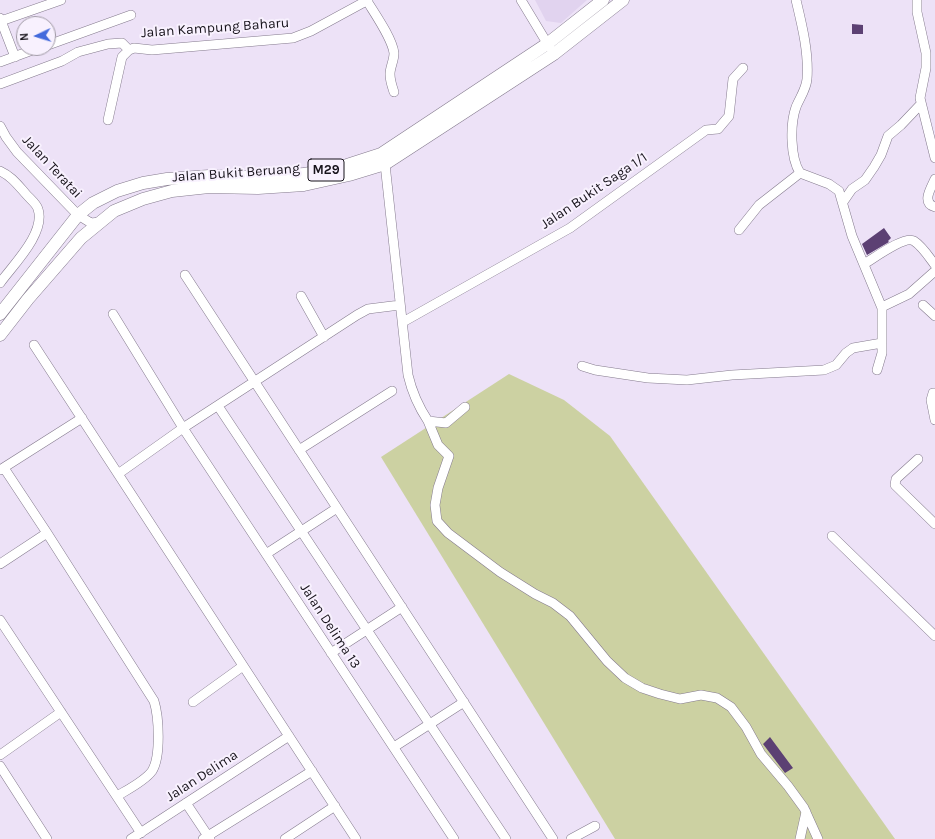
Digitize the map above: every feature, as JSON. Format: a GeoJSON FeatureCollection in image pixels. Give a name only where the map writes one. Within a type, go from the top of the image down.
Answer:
{"type":"FeatureCollection","features":[{"type":"Feature","properties":{"kind":"main road","name":"Jalan Bukit Beruang"},"geometry":{"type":"LineString","coordinates":[[0,314],[78,215],[93,203],[117,191],[143,183],[167,179],[209,176],[256,177],[304,174],[347,165],[381,154],[551,49],[603,0]]}},
{"type":"Feature","properties":{"kind":"main road","name":"Jalan Bukit Beruang"},"geometry":{"type":"LineString","coordinates":[[0,335],[28,299],[82,238],[114,211],[143,199],[172,191],[210,187],[258,188],[304,184],[348,175],[386,164],[623,0]]}},
{"type":"Feature","properties":{"kind":"street"},"geometry":{"type":"LineString","coordinates":[[0,62],[15,56],[1,19],[61,0]]}},
{"type":"Feature","properties":{"kind":"street"},"geometry":{"type":"LineString","coordinates":[[367,0],[394,52],[394,59],[390,74],[394,92]]}},
{"type":"Feature","properties":{"kind":"street","name":"Jalan Kampung Baharu"},"geometry":{"type":"LineString","coordinates":[[128,50],[134,48],[152,50],[293,38],[311,31],[367,0]]}},
{"type":"Feature","properties":{"kind":"street"},"geometry":{"type":"LineString","coordinates":[[521,0],[551,49]]}},
{"type":"Feature","properties":{"kind":"street"},"geometry":{"type":"LineString","coordinates":[[796,0],[805,44],[808,68],[805,90],[796,105],[792,125],[792,141],[795,163],[800,173],[829,184],[839,191],[852,236],[882,308],[882,354],[877,370]]}},
{"type":"Feature","properties":{"kind":"street"},"geometry":{"type":"LineString","coordinates":[[917,0],[917,12],[926,53],[926,68],[921,92],[921,104],[935,158]]}},
{"type":"Feature","properties":{"kind":"street"},"geometry":{"type":"LineString","coordinates":[[56,41],[131,15]]}},
{"type":"Feature","properties":{"kind":"street"},"geometry":{"type":"LineString","coordinates":[[0,84],[62,61],[78,52],[108,44],[122,44],[128,50],[122,57],[108,120]]}},
{"type":"Feature","properties":{"kind":"street","name":"Jalan Bukit Saga 1/1"},"geometry":{"type":"LineString","coordinates":[[403,322],[570,228],[706,130],[718,129],[729,116],[733,79],[743,68]]}},
{"type":"Feature","properties":{"kind":"street"},"geometry":{"type":"LineString","coordinates":[[843,202],[852,189],[865,180],[874,167],[881,155],[888,136],[921,104]]}},
{"type":"Feature","properties":{"kind":"street","name":"Jalan Teratai"},"geometry":{"type":"LineString","coordinates":[[0,126],[3,138],[78,215]]}},
{"type":"Feature","properties":{"kind":"street"},"geometry":{"type":"LineString","coordinates":[[386,164],[408,375],[412,392],[428,421],[438,445],[449,456],[438,488],[435,505],[437,521],[448,533],[500,572],[534,594],[553,603],[570,616],[607,660],[625,678],[642,688],[660,694],[680,699],[701,696],[717,698],[731,708],[746,727],[761,754],[788,786],[806,812],[818,839]]}},
{"type":"Feature","properties":{"kind":"street"},"geometry":{"type":"LineString","coordinates":[[0,171],[8,174],[38,208],[40,219],[38,230],[33,240],[0,283]]}},
{"type":"Feature","properties":{"kind":"street"},"geometry":{"type":"LineString","coordinates":[[739,230],[759,205],[800,173]]}},
{"type":"Feature","properties":{"kind":"street"},"geometry":{"type":"LineString","coordinates":[[935,179],[928,198],[930,206],[935,207]]}},
{"type":"Feature","properties":{"kind":"street"},"geometry":{"type":"LineString","coordinates":[[78,215],[91,223],[100,222]]}},
{"type":"Feature","properties":{"kind":"street"},"geometry":{"type":"LineString","coordinates":[[78,215],[84,227],[82,238]]}},
{"type":"Feature","properties":{"kind":"street"},"geometry":{"type":"LineString","coordinates":[[864,264],[896,244],[908,239],[913,240],[935,265]]}},
{"type":"Feature","properties":{"kind":"street"},"geometry":{"type":"LineString","coordinates":[[882,308],[908,294],[935,271]]}},
{"type":"Feature","properties":{"kind":"street"},"geometry":{"type":"LineString","coordinates":[[185,275],[553,839]]}},
{"type":"Feature","properties":{"kind":"street"},"geometry":{"type":"LineString","coordinates":[[301,296],[324,337]]}},
{"type":"Feature","properties":{"kind":"street"},"geometry":{"type":"LineString","coordinates":[[118,474],[183,428],[357,315],[368,309],[400,305]]}},
{"type":"Feature","properties":{"kind":"street"},"geometry":{"type":"LineString","coordinates":[[923,305],[935,316]]}},
{"type":"Feature","properties":{"kind":"street","name":"Jalan Delima 13"},"geometry":{"type":"LineString","coordinates":[[113,314],[183,428],[454,839]]}},
{"type":"Feature","properties":{"kind":"street"},"geometry":{"type":"LineString","coordinates":[[582,366],[594,370],[648,378],[687,380],[732,375],[824,370],[836,365],[846,353],[853,348],[882,343]]}},
{"type":"Feature","properties":{"kind":"street"},"geometry":{"type":"LineString","coordinates":[[34,345],[356,839]]}},
{"type":"Feature","properties":{"kind":"street"},"geometry":{"type":"LineString","coordinates":[[299,450],[392,391]]}},
{"type":"Feature","properties":{"kind":"street"},"geometry":{"type":"LineString","coordinates":[[935,393],[931,400],[935,420]]}},
{"type":"Feature","properties":{"kind":"street"},"geometry":{"type":"LineString","coordinates":[[218,406],[506,839]]}},
{"type":"Feature","properties":{"kind":"street"},"geometry":{"type":"LineString","coordinates":[[428,421],[446,423],[465,406]]}},
{"type":"Feature","properties":{"kind":"street"},"geometry":{"type":"LineString","coordinates":[[82,418],[2,469],[48,533],[150,693],[157,711],[157,755],[154,767],[147,776],[117,796]]}},
{"type":"Feature","properties":{"kind":"street"},"geometry":{"type":"LineString","coordinates":[[918,459],[896,479],[895,485],[935,524]]}},
{"type":"Feature","properties":{"kind":"street"},"geometry":{"type":"LineString","coordinates":[[266,554],[337,508]]}},
{"type":"Feature","properties":{"kind":"street"},"geometry":{"type":"LineString","coordinates":[[0,564],[48,533]]}},
{"type":"Feature","properties":{"kind":"street"},"geometry":{"type":"LineString","coordinates":[[832,536],[935,636]]}},
{"type":"Feature","properties":{"kind":"street"},"geometry":{"type":"LineString","coordinates":[[331,652],[402,607]]}},
{"type":"Feature","properties":{"kind":"street"},"geometry":{"type":"LineString","coordinates":[[0,620],[141,833]]}},
{"type":"Feature","properties":{"kind":"street"},"geometry":{"type":"LineString","coordinates":[[193,702],[243,666]]}},
{"type":"Feature","properties":{"kind":"street"},"geometry":{"type":"LineString","coordinates":[[394,747],[464,702]]}},
{"type":"Feature","properties":{"kind":"street"},"geometry":{"type":"LineString","coordinates":[[0,755],[61,712]]}},
{"type":"Feature","properties":{"kind":"street","name":"Jalan Delima"},"geometry":{"type":"LineString","coordinates":[[131,839],[289,736]]}},
{"type":"Feature","properties":{"kind":"street"},"geometry":{"type":"LineString","coordinates":[[0,766],[4,780],[47,839]]}},
{"type":"Feature","properties":{"kind":"street"},"geometry":{"type":"LineString","coordinates":[[186,803],[207,838],[312,771]]}},
{"type":"Feature","properties":{"kind":"street"},"geometry":{"type":"LineString","coordinates":[[285,839],[334,806]]}},
{"type":"Feature","properties":{"kind":"street"},"geometry":{"type":"LineString","coordinates":[[800,839],[806,812]]}},
{"type":"Feature","properties":{"kind":"street"},"geometry":{"type":"LineString","coordinates":[[571,839],[595,826]]}},
{"type":"Feature","properties":{"kind":"shaded area"},"geometry":{"type":"Polygon","coordinates":[[[535,0],[587,0],[561,23],[546,21],[535,0]]]}},
{"type":"Feature","properties":{"kind":"green space"},"geometry":{"type":"Polygon","coordinates":[[[509,374],[564,400],[610,436],[895,839],[615,839],[381,457],[509,374]]]}},
{"type":"Feature","properties":{"kind":"building"},"geometry":{"type":"Polygon","coordinates":[[[852,24],[863,25],[863,34],[852,34],[852,24]]]}},
{"type":"Feature","properties":{"kind":"building"},"geometry":{"type":"Polygon","coordinates":[[[884,228],[891,238],[888,241],[889,242],[867,255],[862,244],[884,228]]]}},
{"type":"Feature","properties":{"kind":"building"},"geometry":{"type":"Polygon","coordinates":[[[770,737],[793,768],[785,773],[763,744],[770,737]]]}}]}
